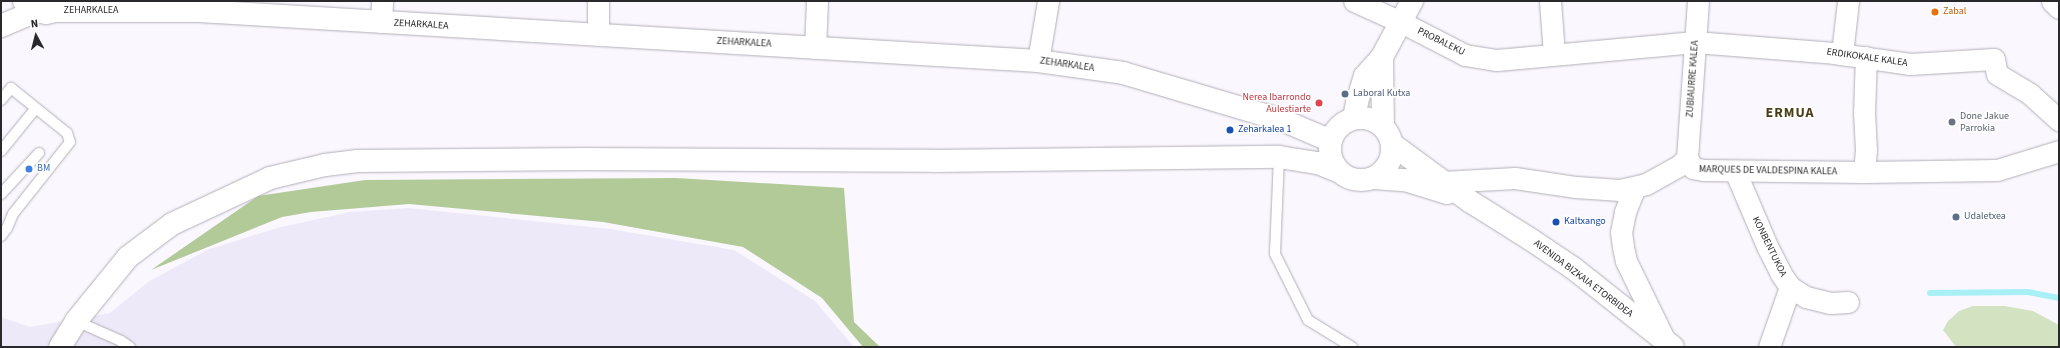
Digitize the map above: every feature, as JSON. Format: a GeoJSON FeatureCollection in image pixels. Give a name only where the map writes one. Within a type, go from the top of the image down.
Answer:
{"type":"FeatureCollection","features":[{"type":"Feature","properties":{"kind":"street","name":"ZEHARKALEA"},"geometry":{"type":"LineString","coordinates":[[147,1],[200,11]]}},
{"type":"Feature","properties":{"kind":"street"},"geometry":{"type":"LineString","coordinates":[[381,22],[382,1]]}},
{"type":"Feature","properties":{"kind":"street"},"geometry":{"type":"LineString","coordinates":[[598,1],[598,35]]}},
{"type":"Feature","properties":{"kind":"street"},"geometry":{"type":"LineString","coordinates":[[815,48],[817,1]]}},
{"type":"Feature","properties":{"kind":"street"},"geometry":{"type":"LineString","coordinates":[[1038,61],[1048,1]]}},
{"type":"Feature","properties":{"kind":"street","name":"PROBALEKU"},"geometry":{"type":"LineString","coordinates":[[1354,1],[1401,22],[1465,55],[1497,60],[1695,42]]}},
{"type":"Feature","properties":{"kind":"street"},"geometry":{"type":"LineString","coordinates":[[1338,171],[1332,159],[1338,133],[1356,102],[1365,76],[1382,57],[1412,1]]}},
{"type":"Feature","properties":{"kind":"street"},"geometry":{"type":"LineString","coordinates":[[1550,1],[1554,54]]}},
{"type":"Feature","properties":{"kind":"street","name":"ZUBIAURRE KALEA"},"geometry":{"type":"LineString","coordinates":[[1687,158],[1698,1]]}},
{"type":"Feature","properties":{"kind":"street"},"geometry":{"type":"LineString","coordinates":[[1842,54],[1848,1]]}},
{"type":"Feature","properties":{"kind":"street","name":"ZEHARKALEA"},"geometry":{"type":"LineString","coordinates":[[46,6],[200,11],[1038,61],[1123,73],[1282,120],[1311,121],[1338,133]]}},
{"type":"Feature","properties":{"kind":"street"},"geometry":{"type":"LineString","coordinates":[[1,26],[46,6]]}},
{"type":"Feature","properties":{"kind":"street","name":"ERDIKOKALE KALEA"},"geometry":{"type":"LineString","coordinates":[[1695,42],[1842,54],[1910,64],[1994,58],[1997,74],[2030,94],[2059,120]]}},
{"type":"Feature","properties":{"kind":"street"},"geometry":{"type":"LineString","coordinates":[[60,347],[76,321],[128,257],[172,224],[270,178],[325,165],[358,161],[584,159],[934,161],[1282,157],[1318,163],[1338,171],[1346,177],[1365,181],[1383,173],[1389,165],[1392,155],[1388,136],[1382,57]]}},
{"type":"Feature","properties":{"kind":"street"},"geometry":{"type":"LineString","coordinates":[[1864,172],[1866,57]]}},
{"type":"Feature","properties":{"kind":"street"},"geometry":{"type":"LineString","coordinates":[[1282,157],[1306,149],[1364,118],[1375,120],[1388,136],[1442,182],[1471,202]]}},
{"type":"Feature","properties":{"kind":"street","name":"MARQUES DE VALDESPINA KALEA"},"geometry":{"type":"LineString","coordinates":[[1442,182],[1515,178],[1620,190],[1646,184],[1680,165],[1687,158],[1693,168],[1736,171],[1864,172],[1997,170],[2059,150]]}},
{"type":"Feature","properties":{"kind":"street","name":"KONBENTUKOA"},"geometry":{"type":"LineString","coordinates":[[1736,171],[1767,246],[1781,274],[1790,287],[1806,297],[1830,304],[1848,302]]}},
{"type":"Feature","properties":{"kind":"street"},"geometry":{"type":"LineString","coordinates":[[1374,178],[1404,180],[1431,187],[1471,202]]}},
{"type":"Feature","properties":{"kind":"street"},"geometry":{"type":"LineString","coordinates":[[1635,187],[1625,212],[1621,232],[1626,261],[1669,344]]}},
{"type":"Feature","properties":{"kind":"street","name":"AVENIDA BIZKAIA ETORBIDEA"},"geometry":{"type":"LineString","coordinates":[[1471,202],[1573,268],[1669,344]]}},
{"type":"Feature","properties":{"kind":"street"},"geometry":{"type":"LineString","coordinates":[[1770,347],[1790,287]]}},
{"type":"Feature","properties":{"kind":"lane"},"geometry":{"type":"LineString","coordinates":[[1,100],[11,88],[67,133],[70,142],[13,214],[7,228],[1,236]]}},
{"type":"Feature","properties":{"kind":"lane"},"geometry":{"type":"LineString","coordinates":[[1,151],[36,108]]}},
{"type":"Feature","properties":{"kind":"lane"},"geometry":{"type":"LineString","coordinates":[[1,194],[39,153]]}},
{"type":"Feature","properties":{"kind":"lane"},"geometry":{"type":"LineString","coordinates":[[1282,157],[1275,254],[1308,320],[1352,347]]}},
{"type":"Feature","properties":{"kind":"lane"},"geometry":{"type":"LineString","coordinates":[[76,321],[121,341],[130,347]]}},
{"type":"Feature","properties":{"kind":"shaded area"},"geometry":{"type":"Polygon","coordinates":[[[408,208],[610,229],[734,250],[815,301],[854,347],[1,347],[1,317],[30,327],[110,313],[148,282],[207,250],[277,228],[350,212],[408,208]]]}},
{"type":"Feature","properties":{"kind":"green space"},"geometry":{"type":"Polygon","coordinates":[[[676,178],[844,188],[854,322],[880,347],[863,347],[822,298],[743,247],[603,222],[409,204],[311,212],[282,217],[151,270],[258,196],[365,180],[676,178]]]}},
{"type":"Feature","properties":{"kind":"green space"},"geometry":{"type":"Polygon","coordinates":[[[1973,306],[2005,306],[2033,311],[2059,325],[2059,347],[1956,347],[1943,330],[1948,321],[1959,311],[1973,306]]]}},
{"type":"Feature","properties":{"kind":"waterway"},"geometry":{"type":"LineString","coordinates":[[1930,293],[2028,292],[2059,298]]}},
{"type":"Feature","properties":{"kind":"place","name":"Zabal"},"geometry":{"type":"Point","coordinates":[1935,12]}},
{"type":"Feature","properties":{"kind":"place","name":"Laboral Kutxa"},"geometry":{"type":"Point","coordinates":[1345,94]}},
{"type":"Feature","properties":{"kind":"place","name":"Nerea Ibarrondo Aulestiarte"},"geometry":{"type":"Point","coordinates":[1319,103]}},
{"type":"Feature","properties":{"kind":"place","name":"Done Jakue Parrokia"},"geometry":{"type":"Point","coordinates":[1952,122]}},
{"type":"Feature","properties":{"kind":"place","name":"Zeharkalea 1"},"geometry":{"type":"Point","coordinates":[1230,130]}},
{"type":"Feature","properties":{"kind":"place","name":"BM"},"geometry":{"type":"Point","coordinates":[29,169]}},
{"type":"Feature","properties":{"kind":"place","name":"Udaletxea"},"geometry":{"type":"Point","coordinates":[1956,217]}},
{"type":"Feature","properties":{"kind":"place","name":"Kaltxango"},"geometry":{"type":"Point","coordinates":[1556,222]}},
{"type":"Feature","properties":{"kind":"district","name":"ERMUA"},"geometry":{"type":"Point","coordinates":[1790,113]}}]}
